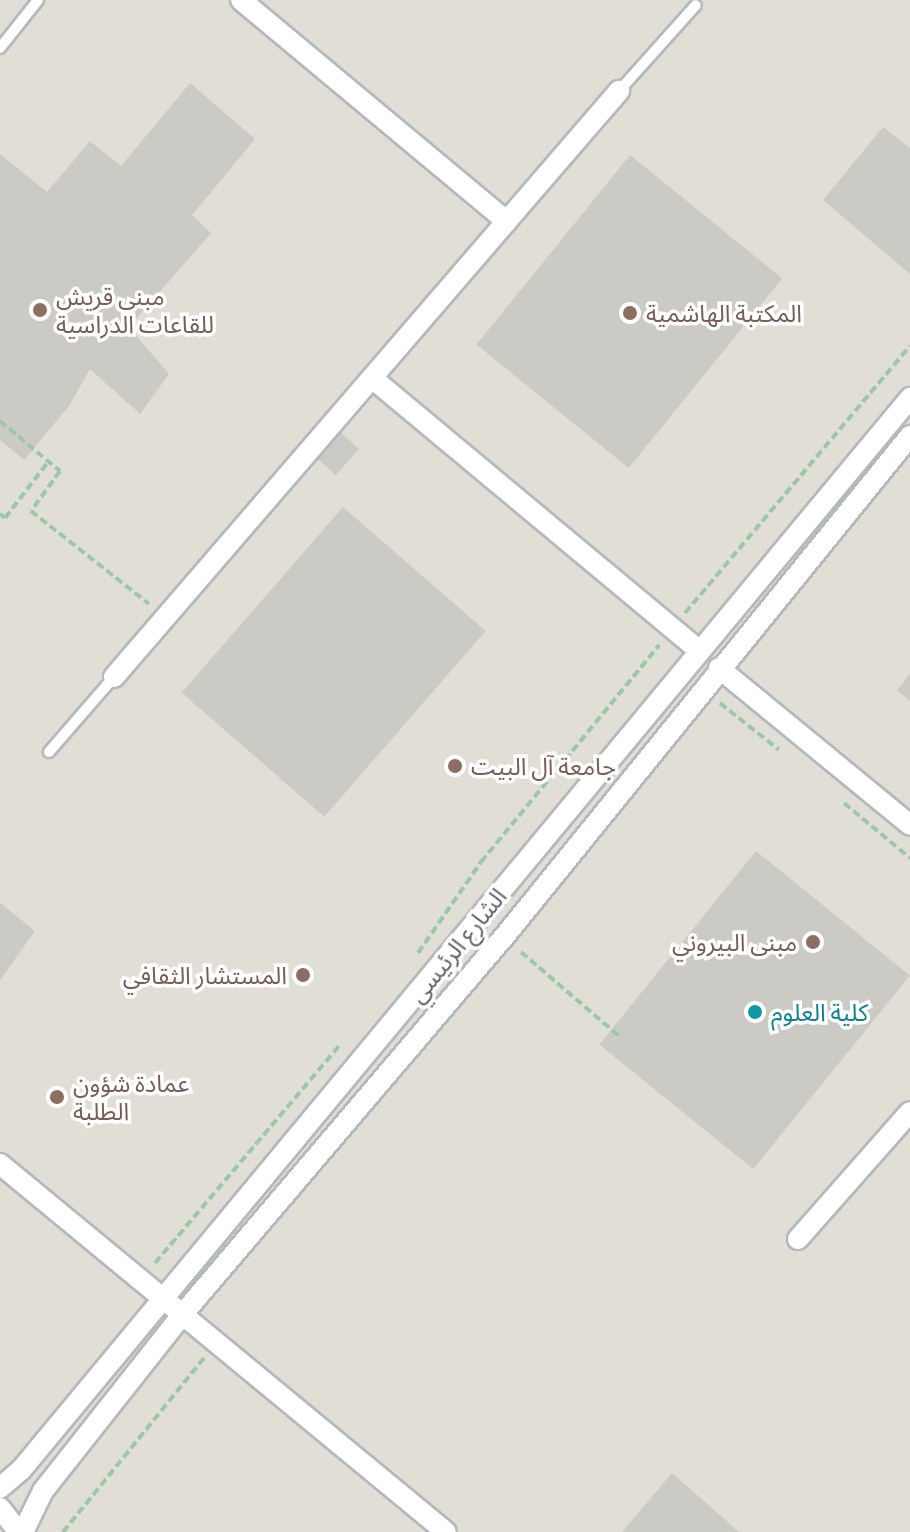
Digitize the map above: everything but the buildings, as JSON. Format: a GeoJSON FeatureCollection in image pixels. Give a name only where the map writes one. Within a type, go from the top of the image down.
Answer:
{"type":"FeatureCollection","features":[{"type":"Feature","properties":{"kind":"street"},"geometry":{"type":"LineString","coordinates":[[241,0],[507,222]]}},
{"type":"Feature","properties":{"kind":"street"},"geometry":{"type":"LineString","coordinates":[[114,677],[619,91]]}},
{"type":"Feature","properties":{"kind":"street"},"geometry":{"type":"LineString","coordinates":[[372,378],[699,650]]}},
{"type":"Feature","properties":{"kind":"street","name":"الشارع الرئيسي"},"geometry":{"type":"LineString","coordinates":[[0,1488],[21,1470],[910,398]]}},
{"type":"Feature","properties":{"kind":"street","name":"الشارع الرئيسي"},"geometry":{"type":"LineString","coordinates":[[21,1532],[43,1491],[182,1315],[504,937],[910,436]]}},
{"type":"Feature","properties":{"kind":"street"},"geometry":{"type":"LineString","coordinates":[[722,622],[742,640]]}},
{"type":"Feature","properties":{"kind":"street"},"geometry":{"type":"LineString","coordinates":[[719,668],[910,825]]}},
{"type":"Feature","properties":{"kind":"street"},"geometry":{"type":"LineString","coordinates":[[674,680],[699,693]]}},
{"type":"Feature","properties":{"kind":"street"},"geometry":{"type":"LineString","coordinates":[[381,1037],[404,1054]]}},
{"type":"Feature","properties":{"kind":"street"},"geometry":{"type":"LineString","coordinates":[[798,1239],[910,1112]]}},
{"type":"Feature","properties":{"kind":"street"},"geometry":{"type":"LineString","coordinates":[[0,1164],[446,1532]]}},
{"type":"Feature","properties":{"kind":"street"},"geometry":{"type":"LineString","coordinates":[[0,1508],[21,1532]]}},
{"type":"Feature","properties":{"kind":"lane"},"geometry":{"type":"LineString","coordinates":[[0,48],[38,0]]}},
{"type":"Feature","properties":{"kind":"lane"},"geometry":{"type":"LineString","coordinates":[[619,91],[696,5]]}},
{"type":"Feature","properties":{"kind":"lane"},"geometry":{"type":"LineString","coordinates":[[49,752],[114,677]]}},
{"type":"Feature","properties":{"kind":"path"},"geometry":{"type":"LineString","coordinates":[[412,962],[481,862],[910,346]]}},
{"type":"Feature","properties":{"kind":"path"},"geometry":{"type":"LineString","coordinates":[[0,421],[60,471],[31,511],[166,616]]}},
{"type":"Feature","properties":{"kind":"path"},"geometry":{"type":"LineString","coordinates":[[2,516],[48,462]]}},
{"type":"Feature","properties":{"kind":"path"},"geometry":{"type":"LineString","coordinates":[[699,693],[779,750]]}},
{"type":"Feature","properties":{"kind":"path"},"geometry":{"type":"LineString","coordinates":[[844,803],[910,858]]}},
{"type":"Feature","properties":{"kind":"path"},"geometry":{"type":"LineString","coordinates":[[504,937],[619,1036]]}},
{"type":"Feature","properties":{"kind":"path"},"geometry":{"type":"LineString","coordinates":[[140,1280],[340,1045]]}},
{"type":"Feature","properties":{"kind":"path"},"geometry":{"type":"LineString","coordinates":[[63,1532],[216,1343]]}},
{"type":"Feature","properties":{"kind":"shaded area","name":"جامعة آل البيت"},"geometry":{"type":"Polygon","coordinates":[[[0,0],[910,0],[910,1532],[0,1532],[0,0]]]}},
{"type":"Feature","properties":{"kind":"place","name":"مبنى قريش للقاعات الدراسية"},"geometry":{"type":"Point","coordinates":[40,310]}},
{"type":"Feature","properties":{"kind":"place","name":"المكتبة الهاشمية"},"geometry":{"type":"Point","coordinates":[630,313]}},
{"type":"Feature","properties":{"kind":"place","name":"جامعة آل البيت"},"geometry":{"type":"Point","coordinates":[455,766]}},
{"type":"Feature","properties":{"kind":"place","name":"مبنى البيروني"},"geometry":{"type":"Point","coordinates":[813,942]}},
{"type":"Feature","properties":{"kind":"place","name":"المستشار الثقافي"},"geometry":{"type":"Point","coordinates":[303,975]}},
{"type":"Feature","properties":{"kind":"place","name":"كلية العلوم"},"geometry":{"type":"Point","coordinates":[755,1012]}},
{"type":"Feature","properties":{"kind":"place","name":"عمادة شؤون الطلبة"},"geometry":{"type":"Point","coordinates":[57,1097]}}]}
